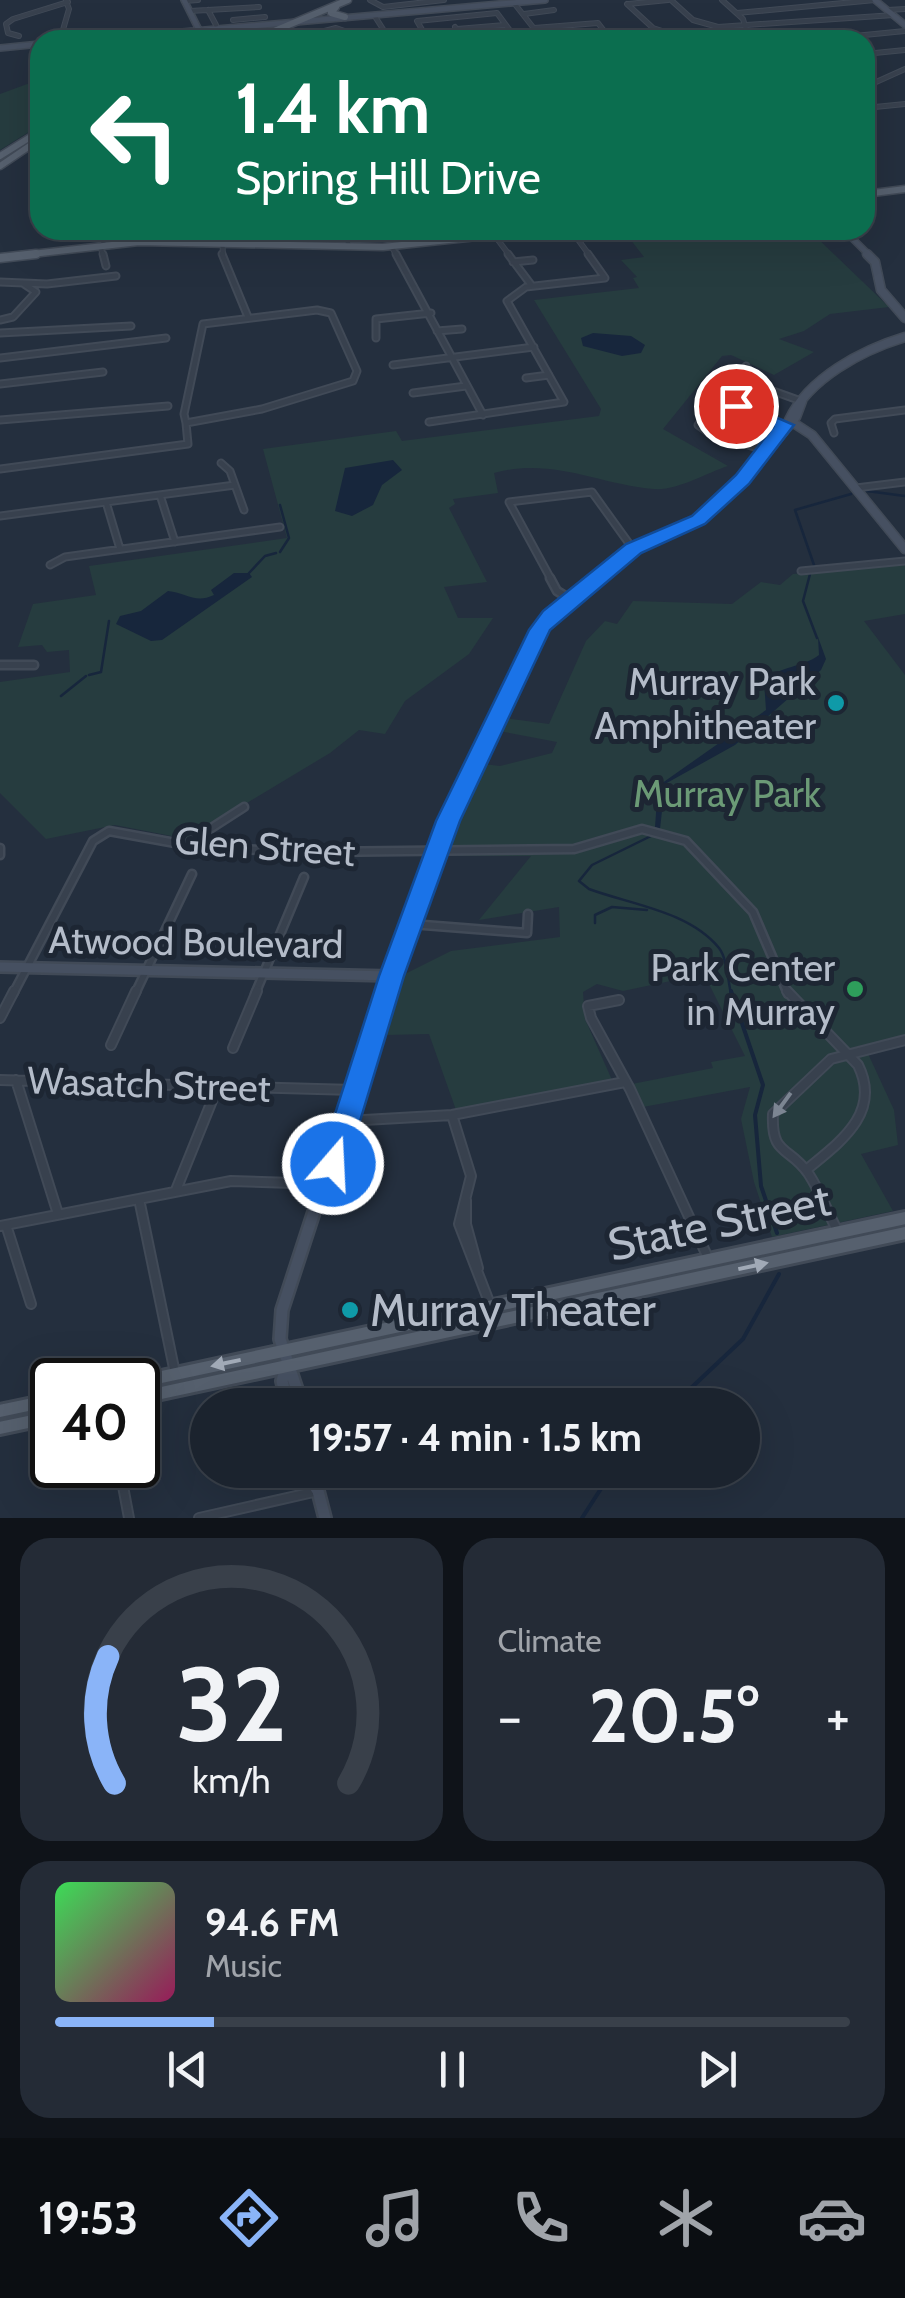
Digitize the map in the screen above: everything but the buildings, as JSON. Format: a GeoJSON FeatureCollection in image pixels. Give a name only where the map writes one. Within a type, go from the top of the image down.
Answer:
{"type":"FeatureCollection","features":[{"type":"Feature","properties":{"kind":"main road"},"geometry":{"type":"LineString","coordinates":[[264,30],[334,0]]}},
{"type":"Feature","properties":{"kind":"main road"},"geometry":{"type":"LineString","coordinates":[[345,17],[330,11],[351,0]]}},
{"type":"Feature","properties":{"kind":"main road"},"geometry":{"type":"LineString","coordinates":[[276,30],[351,0]]}},
{"type":"Feature","properties":{"kind":"main road"},"geometry":{"type":"LineString","coordinates":[[0,156],[30,137]]}},
{"type":"Feature","properties":{"kind":"main road"},"geometry":{"type":"LineString","coordinates":[[0,166],[30,145]]}},
{"type":"Feature","properties":{"kind":"main road"},"geometry":{"type":"LineString","coordinates":[[875,193],[905,189]]}},
{"type":"Feature","properties":{"kind":"main road"},"geometry":{"type":"LineString","coordinates":[[0,258],[102,245],[221,242],[326,246],[336,240]]}},
{"type":"Feature","properties":{"kind":"main road"},"geometry":{"type":"LineString","coordinates":[[366,240],[391,246],[453,240]]}},
{"type":"Feature","properties":{"kind":"main road","name":"State Street"},"geometry":{"type":"LineString","coordinates":[[160,1393],[842,1239],[905,1218]]}},
{"type":"Feature","properties":{"kind":"main road","name":"State Street"},"geometry":{"type":"LineString","coordinates":[[842,1239],[905,1233]]}},
{"type":"Feature","properties":{"kind":"main road","name":"State Street"},"geometry":{"type":"LineString","coordinates":[[160,1377],[491,1307],[713,1267]]}},
{"type":"Feature","properties":{"kind":"main road"},"geometry":{"type":"LineString","coordinates":[[0,1411],[30,1405]]}},
{"type":"Feature","properties":{"kind":"main road"},"geometry":{"type":"LineString","coordinates":[[0,1428],[30,1421]]}},
{"type":"Feature","properties":{"kind":"street"},"geometry":{"type":"LineString","coordinates":[[198,0],[185,0],[199,30]]}},
{"type":"Feature","properties":{"kind":"street"},"geometry":{"type":"LineString","coordinates":[[370,0],[378,6],[444,0]]}},
{"type":"Feature","properties":{"kind":"street"},"geometry":{"type":"LineString","coordinates":[[468,0],[473,6]]}},
{"type":"Feature","properties":{"kind":"street"},"geometry":{"type":"LineString","coordinates":[[294,22],[545,0]]}},
{"type":"Feature","properties":{"kind":"street"},"geometry":{"type":"LineString","coordinates":[[659,30],[627,4],[670,0],[697,22],[745,27],[905,9]]}},
{"type":"Feature","properties":{"kind":"street"},"geometry":{"type":"LineString","coordinates":[[722,0],[746,30]]}},
{"type":"Feature","properties":{"kind":"street"},"geometry":{"type":"LineString","coordinates":[[773,0],[783,9]]}},
{"type":"Feature","properties":{"kind":"street"},"geometry":{"type":"LineString","coordinates":[[824,0],[829,4]]}},
{"type":"Feature","properties":{"kind":"street"},"geometry":{"type":"LineString","coordinates":[[736,13],[875,0],[905,28]]}},
{"type":"Feature","properties":{"kind":"street"},"geometry":{"type":"LineString","coordinates":[[19,36],[8,32],[6,23],[11,18],[66,1],[62,30]]}},
{"type":"Feature","properties":{"kind":"street"},"geometry":{"type":"LineString","coordinates":[[514,3],[535,30]]}},
{"type":"Feature","properties":{"kind":"street"},"geometry":{"type":"LineString","coordinates":[[190,12],[258,7]]}},
{"type":"Feature","properties":{"kind":"street"},"geometry":{"type":"LineString","coordinates":[[238,9],[244,18]]}},
{"type":"Feature","properties":{"kind":"street"},"geometry":{"type":"LineString","coordinates":[[208,10],[216,25]]}},
{"type":"Feature","properties":{"kind":"street"},"geometry":{"type":"LineString","coordinates":[[522,14],[554,10]]}},
{"type":"Feature","properties":{"kind":"street"},"geometry":{"type":"LineString","coordinates":[[422,30],[417,21],[496,14],[510,30]]}},
{"type":"Feature","properties":{"kind":"street"},"geometry":{"type":"LineString","coordinates":[[215,30],[374,15]]}},
{"type":"Feature","properties":{"kind":"street"},"geometry":{"type":"LineString","coordinates":[[374,15],[383,30]]}},
{"type":"Feature","properties":{"kind":"street"},"geometry":{"type":"LineString","coordinates":[[232,20],[265,17]]}},
{"type":"Feature","properties":{"kind":"street"},"geometry":{"type":"LineString","coordinates":[[448,18],[457,29],[505,24]]}},
{"type":"Feature","properties":{"kind":"street"},"geometry":{"type":"LineString","coordinates":[[543,30],[598,22],[603,30]]}},
{"type":"Feature","properties":{"kind":"street"},"geometry":{"type":"LineString","coordinates":[[211,30],[277,24]]}},
{"type":"Feature","properties":{"kind":"street"},"geometry":{"type":"LineString","coordinates":[[246,28],[252,30]]}},
{"type":"Feature","properties":{"kind":"street"},"geometry":{"type":"LineString","coordinates":[[875,32],[905,28]]}},
{"type":"Feature","properties":{"kind":"street"},"geometry":{"type":"LineString","coordinates":[[0,48],[30,45]]}},
{"type":"Feature","properties":{"kind":"street"},"geometry":{"type":"LineString","coordinates":[[875,53],[905,50]]}},
{"type":"Feature","properties":{"kind":"street"},"geometry":{"type":"LineString","coordinates":[[875,82],[905,69]]}},
{"type":"Feature","properties":{"kind":"street"},"geometry":{"type":"LineString","coordinates":[[875,108],[905,104]]}},
{"type":"Feature","properties":{"kind":"street"},"geometry":{"type":"LineString","coordinates":[[101,240],[106,266]]}},
{"type":"Feature","properties":{"kind":"street"},"geometry":{"type":"LineString","coordinates":[[498,240],[532,286]]}},
{"type":"Feature","properties":{"kind":"street"},"geometry":{"type":"LineString","coordinates":[[428,422],[563,403],[507,301],[532,286],[606,278],[578,240]]}},
{"type":"Feature","properties":{"kind":"street"},"geometry":{"type":"LineString","coordinates":[[854,240],[875,262],[880,290],[905,318]]}},
{"type":"Feature","properties":{"kind":"street"},"geometry":{"type":"LineString","coordinates":[[221,242],[248,317]]}},
{"type":"Feature","properties":{"kind":"street"},"geometry":{"type":"LineString","coordinates":[[391,246],[431,313],[437,332],[482,415]]}},
{"type":"Feature","properties":{"kind":"street"},"geometry":{"type":"LineString","coordinates":[[512,262],[533,260]]}},
{"type":"Feature","properties":{"kind":"street"},"geometry":{"type":"LineString","coordinates":[[3,282],[48,284],[116,276]]}},
{"type":"Feature","properties":{"kind":"street"},"geometry":{"type":"LineString","coordinates":[[0,320],[13,317],[36,290],[3,282]]}},
{"type":"Feature","properties":{"kind":"street"},"geometry":{"type":"LineString","coordinates":[[0,469],[184,445],[191,441],[186,423],[202,325],[328,310],[358,376],[350,383],[268,408],[186,423]]}},
{"type":"Feature","properties":{"kind":"street"},"geometry":{"type":"LineString","coordinates":[[376,338],[376,320],[431,313]]}},
{"type":"Feature","properties":{"kind":"street"},"geometry":{"type":"LineString","coordinates":[[0,333],[45,328],[64,333],[131,326]]}},
{"type":"Feature","properties":{"kind":"street"},"geometry":{"type":"LineString","coordinates":[[437,332],[462,329]]}},
{"type":"Feature","properties":{"kind":"street"},"geometry":{"type":"LineString","coordinates":[[0,358],[166,338]]}},
{"type":"Feature","properties":{"kind":"street"},"geometry":{"type":"LineString","coordinates":[[297,1388],[282,1351],[282,1310],[358,1090],[392,976],[452,809],[540,630],[570,599],[634,548],[698,520],[742,480],[787,422],[796,418],[802,401],[867,351],[905,338]]}},
{"type":"Feature","properties":{"kind":"street"},"geometry":{"type":"LineString","coordinates":[[392,365],[534,347]]}},
{"type":"Feature","properties":{"kind":"street"},"geometry":{"type":"LineString","coordinates":[[746,366],[700,428],[765,450]]}},
{"type":"Feature","properties":{"kind":"street"},"geometry":{"type":"LineString","coordinates":[[0,384],[103,372]]}},
{"type":"Feature","properties":{"kind":"street"},"geometry":{"type":"LineString","coordinates":[[526,378],[550,376]]}},
{"type":"Feature","properties":{"kind":"street"},"geometry":{"type":"LineString","coordinates":[[413,393],[466,386]]}},
{"type":"Feature","properties":{"kind":"street"},"geometry":{"type":"LineString","coordinates":[[759,386],[802,401]]}},
{"type":"Feature","properties":{"kind":"street"},"geometry":{"type":"LineString","coordinates":[[718,399],[804,426],[905,548]]}},
{"type":"Feature","properties":{"kind":"street"},"geometry":{"type":"LineString","coordinates":[[0,420],[168,406]]}},
{"type":"Feature","properties":{"kind":"street"},"geometry":{"type":"LineString","coordinates":[[834,432],[830,428],[835,419],[905,410]]}},
{"type":"Feature","properties":{"kind":"street"},"geometry":{"type":"LineString","coordinates":[[221,463],[244,510]]}},
{"type":"Feature","properties":{"kind":"street"},"geometry":{"type":"LineString","coordinates":[[856,488],[905,482]]}},
{"type":"Feature","properties":{"kind":"street"},"geometry":{"type":"LineString","coordinates":[[0,516],[235,485]]}},
{"type":"Feature","properties":{"kind":"street"},"geometry":{"type":"LineString","coordinates":[[570,599],[557,591],[510,502],[592,492],[634,548]]}},
{"type":"Feature","properties":{"kind":"street"},"geometry":{"type":"LineString","coordinates":[[160,495],[175,542]]}},
{"type":"Feature","properties":{"kind":"street"},"geometry":{"type":"LineString","coordinates":[[106,502],[120,549]]}},
{"type":"Feature","properties":{"kind":"street"},"geometry":{"type":"LineString","coordinates":[[50,564],[65,557],[280,527]]}},
{"type":"Feature","properties":{"kind":"street"},"geometry":{"type":"LineString","coordinates":[[800,571],[905,560]]}},
{"type":"Feature","properties":{"kind":"street"},"geometry":{"type":"LineString","coordinates":[[0,665],[34,665]]}},
{"type":"Feature","properties":{"kind":"street"},"geometry":{"type":"LineString","coordinates":[[184,846],[244,807]]}},
{"type":"Feature","properties":{"kind":"street","name":"Glen Street"},"geometry":{"type":"LineString","coordinates":[[28,968],[97,838],[118,830],[184,846],[437,853],[574,849],[597,846],[635,830],[655,831],[696,848],[752,912],[788,994],[845,1052]]}},
{"type":"Feature","properties":{"kind":"street"},"geometry":{"type":"LineString","coordinates":[[111,1045],[192,874]]}},
{"type":"Feature","properties":{"kind":"street"},"geometry":{"type":"LineString","coordinates":[[233,1048],[304,877]]}},
{"type":"Feature","properties":{"kind":"street"},"geometry":{"type":"LineString","coordinates":[[411,924],[471,930],[491,937],[527,933],[528,914]]}},
{"type":"Feature","properties":{"kind":"street","name":"Atwood Boulevard"},"geometry":{"type":"LineString","coordinates":[[0,967],[392,976]]}},
{"type":"Feature","properties":{"kind":"street"},"geometry":{"type":"LineString","coordinates":[[0,1018],[28,968]]}},
{"type":"Feature","properties":{"kind":"street"},"geometry":{"type":"LineString","coordinates":[[619,1000],[588,1006],[609,1062],[625,1082],[713,1267]]}},
{"type":"Feature","properties":{"kind":"street"},"geometry":{"type":"LineString","coordinates":[[842,1239],[806,1170],[783,1153],[772,1137],[773,1114],[792,1092],[845,1052],[905,1040]]}},
{"type":"Feature","properties":{"kind":"street"},"geometry":{"type":"LineString","coordinates":[[806,1170],[843,1140],[865,1108],[864,1079],[845,1052]]}},
{"type":"Feature","properties":{"kind":"street","name":"Wasatch Street"},"geometry":{"type":"LineString","coordinates":[[0,1080],[358,1090]]}},
{"type":"Feature","properties":{"kind":"street"},"geometry":{"type":"LineString","coordinates":[[16,1080],[58,1214]]}},
{"type":"Feature","properties":{"kind":"street"},"geometry":{"type":"LineString","coordinates":[[347,1121],[452,1115],[625,1082]]}},
{"type":"Feature","properties":{"kind":"street"},"geometry":{"type":"LineString","coordinates":[[175,1192],[218,1086]]}},
{"type":"Feature","properties":{"kind":"street"},"geometry":{"type":"LineString","coordinates":[[452,1115],[470,1171],[459,1224],[491,1307]]}},
{"type":"Feature","properties":{"kind":"street"},"geometry":{"type":"LineString","coordinates":[[31,1304],[3,1225],[230,1181],[326,1184]]}},
{"type":"Feature","properties":{"kind":"street"},"geometry":{"type":"LineString","coordinates":[[139,1199],[176,1374]]}},
{"type":"Feature","properties":{"kind":"street"},"geometry":{"type":"LineString","coordinates":[[284,1388],[286,1367]]}},
{"type":"Feature","properties":{"kind":"street"},"geometry":{"type":"LineString","coordinates":[[123,1488],[129,1518]]}},
{"type":"Feature","properties":{"kind":"street"},"geometry":{"type":"LineString","coordinates":[[316,1488],[325,1518]]}},
{"type":"Feature","properties":{"kind":"street"},"geometry":{"type":"LineString","coordinates":[[199,1518],[318,1491]]}},
{"type":"Feature","properties":{"kind":"green space"},"geometry":{"type":"Polygon","coordinates":[[[30,83],[30,131],[0,150],[0,94],[30,83]]]}},
{"type":"Feature","properties":{"kind":"green space"},"geometry":{"type":"Polygon","coordinates":[[[631,240],[819,240],[889,307],[830,314],[804,331],[779,339],[814,352],[774,375],[731,355],[722,356],[663,429],[728,466],[663,489],[555,470],[515,469],[494,473],[498,493],[453,499],[455,504],[449,508],[487,582],[444,587],[458,618],[493,618],[469,654],[405,701],[385,734],[359,730],[330,753],[187,839],[115,825],[46,839],[0,793],[0,682],[70,672],[69,650],[47,652],[42,645],[18,647],[33,604],[96,595],[89,566],[287,538],[263,449],[396,431],[402,441],[599,416],[601,409],[534,300],[639,288],[633,278],[637,277],[621,260],[644,257],[631,240]]]}},
{"type":"Feature","properties":{"kind":"green space","name":"Murray Park"},"geometry":{"type":"Polygon","coordinates":[[[905,564],[905,614],[864,621],[905,675],[905,1036],[864,1045],[894,1110],[898,1145],[861,1154],[893,1211],[772,1237],[754,1182],[741,1119],[750,1087],[643,1107],[632,1084],[713,1068],[711,1062],[745,1056],[704,974],[623,991],[597,984],[583,992],[585,1019],[612,1080],[456,1110],[429,1034],[386,1035],[403,975],[451,951],[560,937],[559,907],[479,920],[531,856],[446,856],[484,764],[500,766],[552,753],[557,742],[499,731],[505,718],[549,724],[586,641],[605,621],[617,624],[633,601],[732,604],[761,582],[780,585],[793,574],[905,564]]]}},
{"type":"Feature","properties":{"kind":"water"},"geometry":{"type":"Polygon","coordinates":[[[593,333],[631,336],[645,345],[641,353],[622,356],[583,346],[581,338],[593,333]]]}},
{"type":"Feature","properties":{"kind":"water"},"geometry":{"type":"Polygon","coordinates":[[[393,460],[402,470],[382,485],[373,505],[352,516],[335,511],[345,468],[393,460]]]}},
{"type":"Feature","properties":{"kind":"water"},"geometry":{"type":"Polygon","coordinates":[[[234,573],[249,573],[252,577],[162,640],[151,641],[116,624],[120,616],[141,611],[168,591],[196,598],[214,595],[211,590],[234,573]]]}},
{"type":"Feature","properties":{"kind":"water"},"geometry":{"type":"Polygon","coordinates":[[[818,637],[826,659],[821,670],[735,745],[665,784],[660,829],[655,827],[658,786],[766,710],[764,681],[819,655],[818,637]]]}},
{"type":"Feature","properties":{"kind":"waterway"},"geometry":{"type":"LineString","coordinates":[[867,491],[905,496]]}},
{"type":"Feature","properties":{"kind":"waterway"},"geometry":{"type":"LineString","coordinates":[[814,565],[795,510],[851,494]]}},
{"type":"Feature","properties":{"kind":"waterway"},"geometry":{"type":"LineString","coordinates":[[280,505],[289,538],[280,552]]}},
{"type":"Feature","properties":{"kind":"waterway"},"geometry":{"type":"LineString","coordinates":[[249,573],[265,556],[276,553]]}},
{"type":"Feature","properties":{"kind":"waterway"},"geometry":{"type":"LineString","coordinates":[[810,574],[803,601],[817,638]]}},
{"type":"Feature","properties":{"kind":"waterway"},"geometry":{"type":"LineString","coordinates":[[89,675],[101,672],[109,621]]}},
{"type":"Feature","properties":{"kind":"waterway"},"geometry":{"type":"LineString","coordinates":[[61,696],[86,676]]}},
{"type":"Feature","properties":{"kind":"waterway"},"geometry":{"type":"LineString","coordinates":[[651,836],[592,865],[579,881],[589,889],[675,917],[706,935],[722,952],[731,994]]}},
{"type":"Feature","properties":{"kind":"waterway"},"geometry":{"type":"LineString","coordinates":[[595,923],[595,915],[612,907],[647,910]]}},
{"type":"Feature","properties":{"kind":"waterway"},"geometry":{"type":"LineString","coordinates":[[731,991],[763,1085],[755,1115],[761,1186],[777,1233]]}},
{"type":"Feature","properties":{"kind":"waterway"},"geometry":{"type":"LineString","coordinates":[[691,1388],[743,1339],[779,1274]]}},
{"type":"Feature","properties":{"kind":"waterway"},"geometry":{"type":"LineString","coordinates":[[582,1518],[601,1488]]}},
{"type":"Feature","properties":{"kind":"place","name":"Murray Park Amphitheater"},"geometry":{"type":"Point","coordinates":[836,703]}},
{"type":"Feature","properties":{"kind":"place","name":"Park Center in Murray"},"geometry":{"type":"Point","coordinates":[855,989]}},
{"type":"Feature","properties":{"kind":"place","name":"Murray Theater"},"geometry":{"type":"Point","coordinates":[350,1310]}},
{"type":"Feature","properties":{"kind":"route"},"geometry":{"type":"LineString","coordinates":[[333,1164],[392,976],[448,821],[540,630],[550,615],[634,548],[698,520],[742,480],[784,425],[736,406]]}}]}
